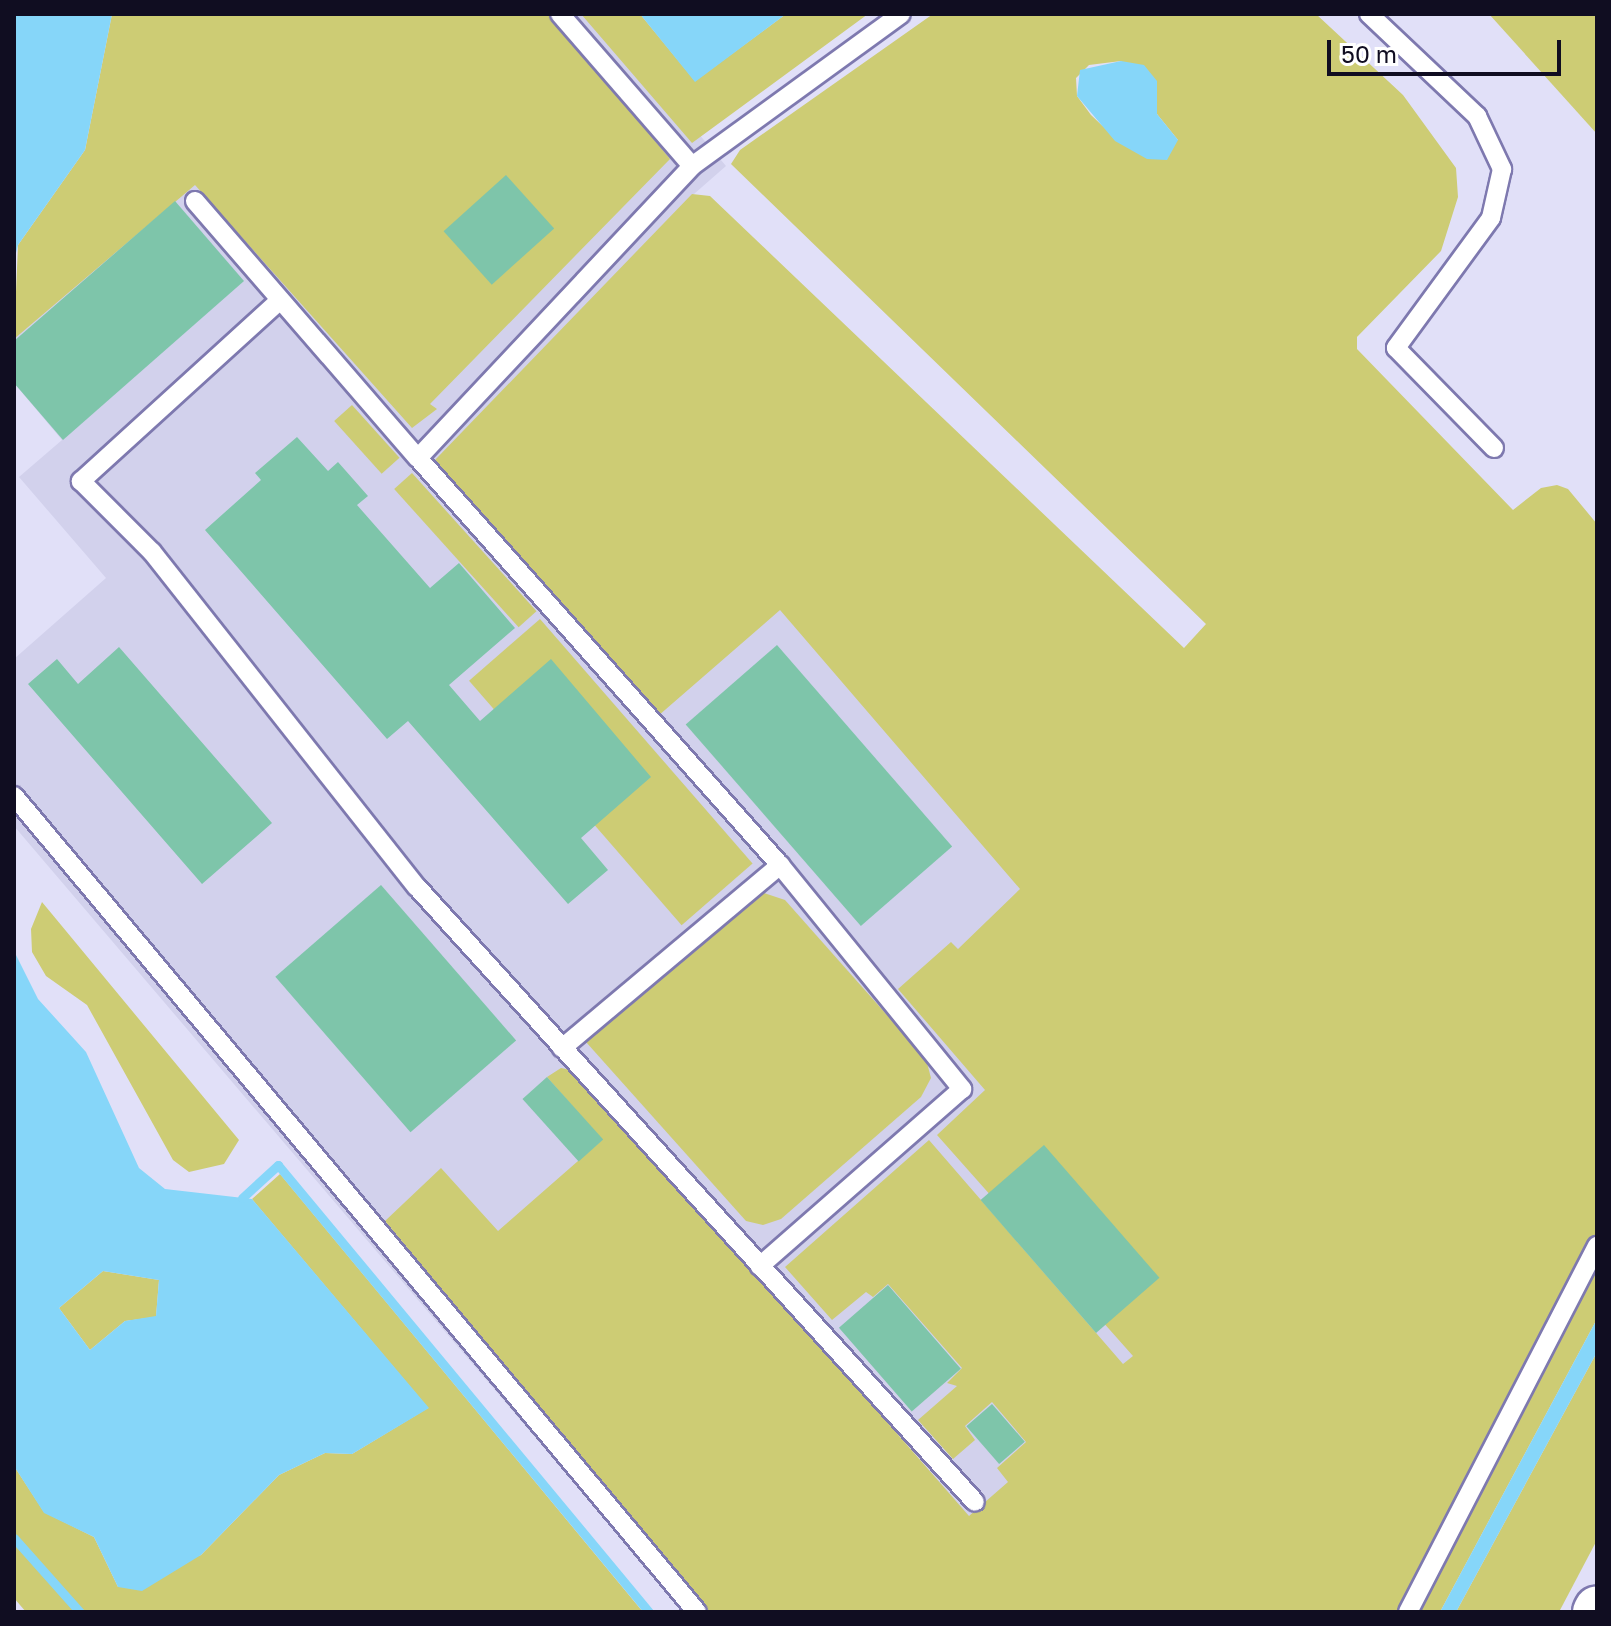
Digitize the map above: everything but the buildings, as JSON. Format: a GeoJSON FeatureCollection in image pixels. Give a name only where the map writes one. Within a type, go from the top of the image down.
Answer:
{"type":"FeatureCollection","features":[{"type":"Feature","properties":{"kind":"lane"},"geometry":{"type":"LineString","coordinates":[[560,14],[692,166]]}},
{"type":"Feature","properties":{"kind":"lane"},"geometry":{"type":"LineString","coordinates":[[418,458],[692,166],[901,14]]}},
{"type":"Feature","properties":{"kind":"lane"},"geometry":{"type":"LineString","coordinates":[[1369,14],[1477,116],[1502,169],[1491,218],[1396,348],[1494,448]]}},
{"type":"Feature","properties":{"kind":"lane"},"geometry":{"type":"LineString","coordinates":[[195,201],[279,301],[780,865],[962,1089],[760,1266]]}},
{"type":"Feature","properties":{"kind":"lane"},"geometry":{"type":"LineString","coordinates":[[279,301],[81,481],[152,552],[417,887],[975,1502]]}},
{"type":"Feature","properties":{"kind":"lane"},"geometry":{"type":"LineString","coordinates":[[14,796],[697,1612]]}},
{"type":"Feature","properties":{"kind":"lane"},"geometry":{"type":"LineString","coordinates":[[562,1048],[780,865]]}},
{"type":"Feature","properties":{"kind":"lane"},"geometry":{"type":"LineString","coordinates":[[1408,1612],[1597,1246]]}},
{"type":"Feature","properties":{"kind":"shaded area"},"geometry":{"type":"Polygon","coordinates":[[[112,14],[552,14],[670,159],[430,404],[437,409],[412,428],[195,185],[14,339],[18,245],[85,150],[112,14]]]}},
{"type":"Feature","properties":{"kind":"shaded area"},"geometry":{"type":"Polygon","coordinates":[[[362,14],[597,14],[726,166],[686,201],[1420,1612],[684,1612],[14,826],[14,659],[106,578],[19,477],[62,440],[14,383],[14,317],[362,14]]]}},
{"type":"Feature","properties":{"kind":"shaded area"},"geometry":{"type":"Polygon","coordinates":[[[581,14],[640,14],[695,81],[786,14],[868,14],[692,143],[581,14]]]}},
{"type":"Feature","properties":{"kind":"shaded area"},"geometry":{"type":"Polygon","coordinates":[[[933,14],[1316,14],[1403,95],[1456,168],[1458,197],[1441,251],[1357,337],[1357,349],[1513,510],[1541,488],[1557,485],[1568,489],[1597,524],[1597,1319],[1440,1612],[710,1612],[385,1221],[441,1168],[498,1231],[602,1140],[547,1077],[561,1068],[581,1072],[969,1516],[1008,1482],[997,1468],[1026,1442],[992,1402],[965,1426],[975,1440],[953,1459],[918,1420],[957,1386],[947,1383],[962,1368],[888,1284],[873,1297],[866,1292],[832,1320],[785,1267],[929,1140],[1123,1364],[1133,1356],[937,1135],[985,1090],[898,989],[951,942],[958,949],[1020,889],[780,610],[658,716],[435,460],[692,194],[710,196],[1184,648],[1206,624],[731,164],[740,150],[933,14]],[[1121,61],[1089,65],[1076,78],[1077,96],[1111,134],[1178,140],[1157,114],[1157,88],[1121,61]]]}},
{"type":"Feature","properties":{"kind":"shaded area"},"geometry":{"type":"Polygon","coordinates":[[[1489,14],[1597,14],[1597,134],[1489,14]]]}},
{"type":"Feature","properties":{"kind":"shaded area"},"geometry":{"type":"Polygon","coordinates":[[[352,405],[400,458],[382,474],[334,421],[352,405]]]}},
{"type":"Feature","properties":{"kind":"shaded area"},"geometry":{"type":"Polygon","coordinates":[[[412,473],[536,611],[519,627],[394,489],[412,473]]]}},
{"type":"Feature","properties":{"kind":"shaded area"},"geometry":{"type":"Polygon","coordinates":[[[540,619],[753,864],[682,925],[469,681],[540,619]]]}},
{"type":"Feature","properties":{"kind":"shaded area"},"geometry":{"type":"Polygon","coordinates":[[[764,893],[785,900],[926,1059],[931,1078],[921,1097],[781,1219],[763,1225],[746,1221],[586,1042],[764,893]]]}},
{"type":"Feature","properties":{"kind":"shaded area"},"geometry":{"type":"Polygon","coordinates":[[[42,902],[239,1140],[224,1164],[189,1172],[173,1160],[87,1005],[46,976],[32,952],[31,929],[42,902]]]}},
{"type":"Feature","properties":{"kind":"shaded area"},"geometry":{"type":"Polygon","coordinates":[[[280,1174],[643,1612],[26,1612],[14,1598],[14,1466],[44,1512],[94,1537],[118,1587],[201,1555],[279,1475],[325,1453],[352,1454],[428,1408],[252,1199],[280,1174]]]}},
{"type":"Feature","properties":{"kind":"shaded area"},"geometry":{"type":"Polygon","coordinates":[[[103,1271],[159,1280],[156,1317],[125,1321],[90,1350],[59,1308],[103,1271]]]}},
{"type":"Feature","properties":{"kind":"shaded area"},"geometry":{"type":"Polygon","coordinates":[[[1597,1352],[1597,1540],[1559,1612],[1456,1612],[1597,1352]]]}},
{"type":"Feature","properties":{"kind":"water"},"geometry":{"type":"Polygon","coordinates":[[[14,14],[112,14],[85,150],[18,245],[14,261],[14,14]]]}},
{"type":"Feature","properties":{"kind":"water"},"geometry":{"type":"Polygon","coordinates":[[[640,14],[786,14],[695,82],[640,14]]]}},
{"type":"Feature","properties":{"kind":"water"},"geometry":{"type":"Polygon","coordinates":[[[1121,61],[1144,65],[1157,81],[1157,114],[1178,140],[1167,160],[1147,159],[1115,141],[1077,96],[1080,70],[1121,61]]]}},
{"type":"Feature","properties":{"kind":"water"},"geometry":{"type":"Polygon","coordinates":[[[14,951],[38,999],[86,1052],[139,1168],[165,1189],[252,1199],[429,1408],[352,1454],[325,1453],[279,1475],[201,1555],[142,1591],[118,1587],[94,1537],[44,1513],[14,1466],[14,951]],[[103,1271],[59,1308],[90,1350],[125,1321],[156,1316],[159,1280],[103,1271]]]}},
{"type":"Feature","properties":{"kind":"water"},"geometry":{"type":"Polygon","coordinates":[[[1597,1319],[1597,1352],[1456,1612],[1440,1612],[1597,1319]]]}},
{"type":"Feature","properties":{"kind":"waterway"},"geometry":{"type":"LineString","coordinates":[[242,1198],[278,1165],[649,1612]]}},
{"type":"Feature","properties":{"kind":"waterway"},"geometry":{"type":"LineString","coordinates":[[14,1538],[80,1612]]}}]}
